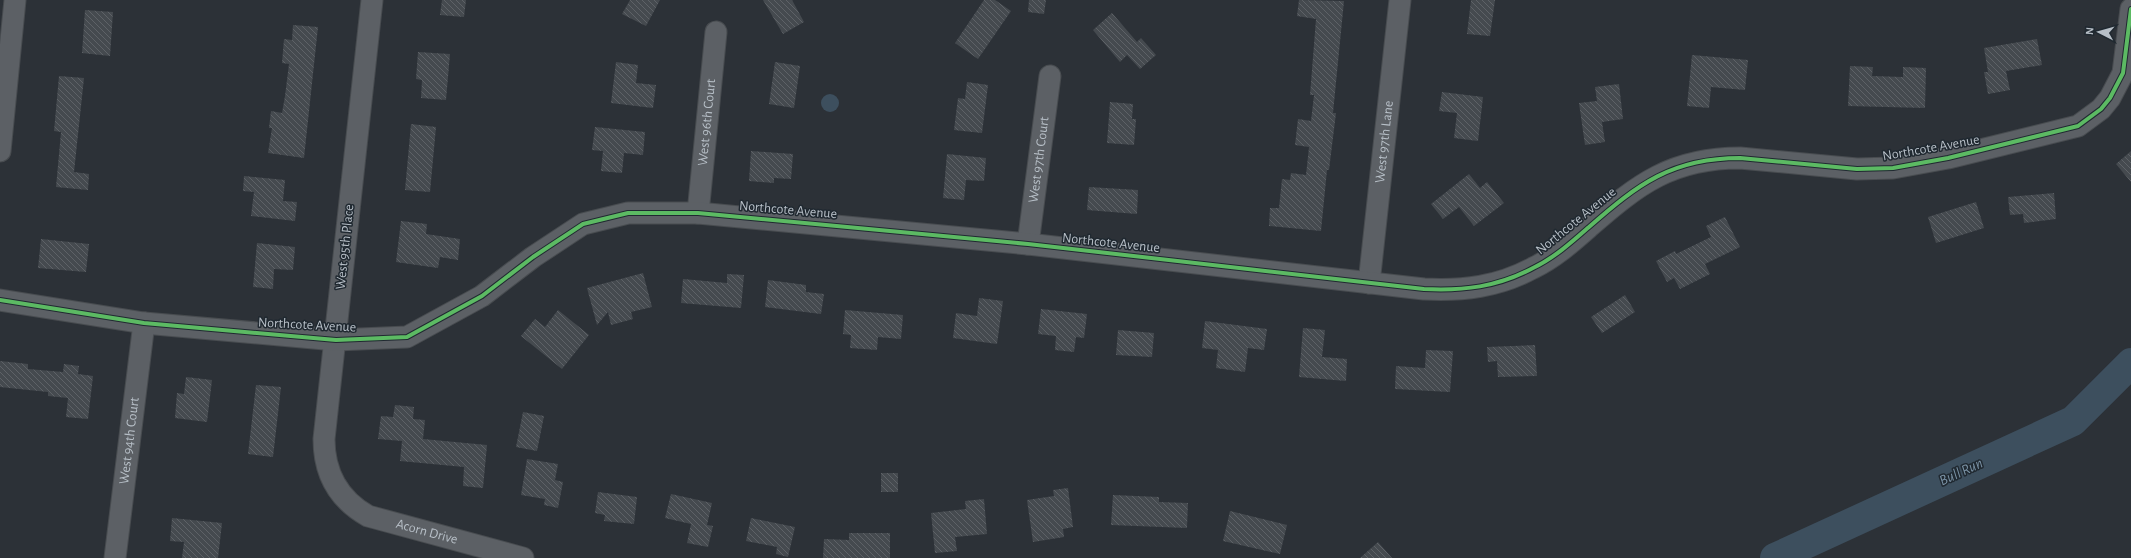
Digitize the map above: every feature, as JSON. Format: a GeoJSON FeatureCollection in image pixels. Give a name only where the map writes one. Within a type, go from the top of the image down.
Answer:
{"type":"FeatureCollection","features":[{"type":"Feature","properties":{"kind":"street"},"geometry":{"type":"LineString","coordinates":[[0,151],[15,0]]}},
{"type":"Feature","properties":{"kind":"street","name":"West 95th Place"},"geometry":{"type":"LineString","coordinates":[[339,491],[327,468],[324,454],[372,0]]}},
{"type":"Feature","properties":{"kind":"street","name":"West 97th Lane"},"geometry":{"type":"LineString","coordinates":[[1369,283],[1400,0]]}},
{"type":"Feature","properties":{"kind":"street","name":"Northcote Avenue"},"geometry":{"type":"LineString","coordinates":[[0,300],[144,323],[336,340],[407,337],[482,296],[533,257],[583,224],[628,213],[698,213],[1028,244],[1424,289],[1460,290],[1491,285],[1506,280],[1546,260],[1642,185],[1672,169],[1705,160],[1740,158],[1852,168],[1893,168],[1948,158],[2072,128],[2091,118],[2101,109],[2117,85],[2126,59],[2131,8]]}},
{"type":"Feature","properties":{"kind":"street","name":"West 96th Court"},"geometry":{"type":"LineString","coordinates":[[698,213],[716,32]]}},
{"type":"Feature","properties":{"kind":"street","name":"West 97th Court"},"geometry":{"type":"LineString","coordinates":[[1028,244],[1050,76]]}},
{"type":"Feature","properties":{"kind":"street","name":"West 94th Court"},"geometry":{"type":"LineString","coordinates":[[115,558],[144,323]]}},
{"type":"Feature","properties":{"kind":"street","name":"Acorn Drive"},"geometry":{"type":"LineString","coordinates":[[339,491],[356,510],[368,516],[463,550],[523,558]]}},
{"type":"Feature","properties":{"kind":"water"},"geometry":{"type":"Polygon","coordinates":[[[830,94],[836,97],[839,103],[836,109],[830,112],[824,109],[821,103],[824,97],[830,94]]]}},
{"type":"Feature","properties":{"kind":"building"},"geometry":{"type":"Polygon","coordinates":[[[442,0],[466,0],[464,17],[440,15],[442,0]]]}},
{"type":"Feature","properties":{"kind":"building"},"geometry":{"type":"Polygon","coordinates":[[[630,0],[660,0],[646,26],[622,14],[630,0]]]}},
{"type":"Feature","properties":{"kind":"building"},"geometry":{"type":"Polygon","coordinates":[[[763,0],[792,0],[804,22],[783,34],[763,0]]]}},
{"type":"Feature","properties":{"kind":"building"},"geometry":{"type":"Polygon","coordinates":[[[984,0],[995,0],[1011,11],[978,59],[955,43],[984,0]]]}},
{"type":"Feature","properties":{"kind":"building"},"geometry":{"type":"Polygon","coordinates":[[[1029,0],[1046,0],[1044,14],[1028,12],[1029,0]]]}},
{"type":"Feature","properties":{"kind":"building"},"geometry":{"type":"Polygon","coordinates":[[[1299,0],[1344,1],[1333,113],[1336,113],[1329,170],[1327,170],[1321,231],[1269,226],[1270,208],[1279,208],[1282,179],[1290,180],[1291,173],[1306,175],[1309,147],[1295,145],[1298,119],[1311,121],[1314,95],[1310,95],[1316,19],[1297,16],[1299,0]]]}},
{"type":"Feature","properties":{"kind":"building"},"geometry":{"type":"Polygon","coordinates":[[[1471,0],[1495,0],[1490,36],[1467,34],[1471,0]]]}},
{"type":"Feature","properties":{"kind":"building"},"geometry":{"type":"Polygon","coordinates":[[[85,10],[113,12],[110,56],[82,53],[85,10]]]}},
{"type":"Feature","properties":{"kind":"building"},"geometry":{"type":"Polygon","coordinates":[[[1112,13],[1137,42],[1141,38],[1156,55],[1140,69],[1127,55],[1120,62],[1093,30],[1112,13]]]}},
{"type":"Feature","properties":{"kind":"building"},"geometry":{"type":"Polygon","coordinates":[[[293,25],[318,27],[304,158],[268,153],[272,128],[269,128],[271,111],[282,113],[285,96],[289,64],[282,63],[284,39],[292,40],[293,25]]]}},
{"type":"Feature","properties":{"kind":"building"},"geometry":{"type":"Polygon","coordinates":[[[2037,39],[2042,65],[2006,71],[2010,90],[1988,94],[1984,72],[1988,72],[1984,48],[2037,39]]]}},
{"type":"Feature","properties":{"kind":"building"},"geometry":{"type":"Polygon","coordinates":[[[418,52],[450,54],[446,100],[421,98],[422,80],[416,79],[418,52]]]}},
{"type":"Feature","properties":{"kind":"building"},"geometry":{"type":"Polygon","coordinates":[[[1692,55],[1748,60],[1745,90],[1711,87],[1709,108],[1687,106],[1692,55]]]}},
{"type":"Feature","properties":{"kind":"building"},"geometry":{"type":"Polygon","coordinates":[[[616,62],[638,65],[636,83],[656,85],[653,108],[611,103],[616,62]]]}},
{"type":"Feature","properties":{"kind":"building"},"geometry":{"type":"Polygon","coordinates":[[[775,62],[800,66],[794,108],[769,104],[775,62]]]}},
{"type":"Feature","properties":{"kind":"building"},"geometry":{"type":"Polygon","coordinates":[[[1850,66],[1873,67],[1872,76],[1903,77],[1903,67],[1926,68],[1925,108],[1848,106],[1850,66]]]}},
{"type":"Feature","properties":{"kind":"building"},"geometry":{"type":"Polygon","coordinates":[[[59,76],[84,78],[74,172],[89,174],[88,190],[56,187],[61,132],[54,131],[59,76]]]}},
{"type":"Feature","properties":{"kind":"building"},"geometry":{"type":"Polygon","coordinates":[[[967,82],[988,85],[982,133],[954,130],[958,98],[965,99],[967,82]]]}},
{"type":"Feature","properties":{"kind":"building"},"geometry":{"type":"Polygon","coordinates":[[[1619,84],[1623,119],[1602,122],[1605,142],[1585,145],[1579,103],[1597,101],[1595,87],[1619,84]]]}},
{"type":"Feature","properties":{"kind":"building"},"geometry":{"type":"Polygon","coordinates":[[[1442,92],[1483,97],[1478,141],[1454,138],[1457,113],[1439,111],[1442,92]]]}},
{"type":"Feature","properties":{"kind":"building"},"geometry":{"type":"Polygon","coordinates":[[[1110,102],[1133,104],[1132,119],[1136,119],[1134,145],[1107,143],[1110,102]]]}},
{"type":"Feature","properties":{"kind":"building"},"geometry":{"type":"Polygon","coordinates":[[[411,124],[436,127],[430,192],[405,190],[411,124]]]}},
{"type":"Feature","properties":{"kind":"building"},"geometry":{"type":"Polygon","coordinates":[[[595,127],[645,132],[643,155],[624,153],[622,173],[601,171],[603,151],[592,150],[595,127]]]}},
{"type":"Feature","properties":{"kind":"building"},"geometry":{"type":"Polygon","coordinates":[[[751,151],[793,154],[791,179],[774,178],[774,183],[749,181],[751,151]]]}},
{"type":"Feature","properties":{"kind":"building"},"geometry":{"type":"Polygon","coordinates":[[[2131,151],[2131,182],[2116,164],[2131,151]]]}},
{"type":"Feature","properties":{"kind":"building"},"geometry":{"type":"Polygon","coordinates":[[[947,154],[986,158],[984,181],[966,180],[964,200],[943,198],[947,154]]]}},
{"type":"Feature","properties":{"kind":"building"},"geometry":{"type":"Polygon","coordinates":[[[1469,174],[1480,188],[1487,182],[1504,203],[1474,226],[1459,207],[1443,219],[1431,204],[1469,174]]]}},
{"type":"Feature","properties":{"kind":"building"},"geometry":{"type":"Polygon","coordinates":[[[244,176],[285,180],[283,201],[297,202],[295,221],[251,216],[254,192],[243,191],[244,176]]]}},
{"type":"Feature","properties":{"kind":"building"},"geometry":{"type":"Polygon","coordinates":[[[1089,187],[1138,190],[1137,214],[1087,210],[1089,187]]]}},
{"type":"Feature","properties":{"kind":"building"},"geometry":{"type":"Polygon","coordinates":[[[2054,193],[2056,219],[2024,223],[2023,214],[2010,215],[2008,197],[2054,193]]]}},
{"type":"Feature","properties":{"kind":"building"},"geometry":{"type":"Polygon","coordinates":[[[1976,202],[1984,228],[1936,243],[1928,217],[1976,202]]]}},
{"type":"Feature","properties":{"kind":"building"},"geometry":{"type":"Polygon","coordinates":[[[1725,217],[1740,247],[1705,264],[1710,274],[1680,289],[1674,278],[1667,282],[1656,261],[1675,251],[1676,254],[1711,237],[1706,226],[1725,217]]]}},
{"type":"Feature","properties":{"kind":"building"},"geometry":{"type":"Polygon","coordinates":[[[401,221],[427,224],[426,234],[460,239],[458,260],[440,257],[438,268],[396,262],[401,221]]]}},
{"type":"Feature","properties":{"kind":"building"},"geometry":{"type":"Polygon","coordinates":[[[41,239],[89,244],[86,272],[38,268],[41,239]]]}},
{"type":"Feature","properties":{"kind":"building"},"geometry":{"type":"Polygon","coordinates":[[[257,243],[295,247],[293,270],[274,269],[273,289],[253,287],[257,243]]]}},
{"type":"Feature","properties":{"kind":"building"},"geometry":{"type":"Polygon","coordinates":[[[643,273],[652,307],[631,312],[633,319],[611,325],[608,312],[597,325],[587,288],[643,273]]]}},
{"type":"Feature","properties":{"kind":"building"},"geometry":{"type":"Polygon","coordinates":[[[727,274],[744,275],[741,308],[681,303],[683,279],[727,283],[727,274]]]}},
{"type":"Feature","properties":{"kind":"building"},"geometry":{"type":"Polygon","coordinates":[[[768,280],[806,285],[806,292],[824,294],[821,314],[765,307],[768,280]]]}},
{"type":"Feature","properties":{"kind":"building"},"geometry":{"type":"Polygon","coordinates":[[[1625,295],[1635,312],[1602,333],[1591,317],[1625,295]]]}},
{"type":"Feature","properties":{"kind":"building"},"geometry":{"type":"Polygon","coordinates":[[[979,298],[1003,301],[997,344],[953,338],[956,313],[977,316],[979,298]]]}},
{"type":"Feature","properties":{"kind":"building"},"geometry":{"type":"Polygon","coordinates":[[[1041,309],[1087,314],[1084,338],[1076,337],[1074,352],[1055,350],[1056,336],[1038,334],[1041,309]]]}},
{"type":"Feature","properties":{"kind":"building"},"geometry":{"type":"Polygon","coordinates":[[[558,310],[589,335],[562,369],[521,336],[535,319],[545,327],[558,310]]]}},
{"type":"Feature","properties":{"kind":"building"},"geometry":{"type":"Polygon","coordinates":[[[845,310],[903,315],[901,339],[878,337],[877,350],[850,348],[851,335],[843,334],[845,310]]]}},
{"type":"Feature","properties":{"kind":"building"},"geometry":{"type":"Polygon","coordinates":[[[1205,321],[1267,329],[1264,350],[1248,348],[1245,372],[1216,368],[1218,350],[1202,348],[1205,321]]]}},
{"type":"Feature","properties":{"kind":"building"},"geometry":{"type":"Polygon","coordinates":[[[1303,328],[1325,330],[1322,357],[1347,359],[1346,381],[1299,377],[1303,328]]]}},
{"type":"Feature","properties":{"kind":"building"},"geometry":{"type":"Polygon","coordinates":[[[1118,330],[1154,333],[1152,357],[1116,355],[1118,330]]]}},
{"type":"Feature","properties":{"kind":"building"},"geometry":{"type":"Polygon","coordinates":[[[1535,345],[1537,376],[1498,377],[1497,361],[1488,362],[1487,347],[1535,345]]]}},
{"type":"Feature","properties":{"kind":"building"},"geometry":{"type":"Polygon","coordinates":[[[1426,350],[1453,351],[1450,392],[1395,389],[1396,366],[1425,368],[1426,350]]]}},
{"type":"Feature","properties":{"kind":"building"},"geometry":{"type":"Polygon","coordinates":[[[0,361],[28,364],[28,369],[63,372],[64,364],[79,366],[78,374],[93,376],[88,419],[66,417],[68,398],[48,396],[48,392],[0,387],[0,361]]]}},
{"type":"Feature","properties":{"kind":"building"},"geometry":{"type":"Polygon","coordinates":[[[186,377],[212,380],[207,422],[175,418],[177,393],[184,394],[186,377]]]}},
{"type":"Feature","properties":{"kind":"building"},"geometry":{"type":"Polygon","coordinates":[[[256,385],[281,387],[273,457],[248,454],[256,385]]]}},
{"type":"Feature","properties":{"kind":"building"},"geometry":{"type":"Polygon","coordinates":[[[395,405],[414,407],[413,419],[425,420],[423,439],[487,445],[483,488],[463,486],[464,467],[400,461],[402,441],[378,439],[381,416],[393,417],[395,405]]]}},
{"type":"Feature","properties":{"kind":"building"},"geometry":{"type":"Polygon","coordinates":[[[523,412],[544,416],[537,451],[516,447],[523,412]]]}},
{"type":"Feature","properties":{"kind":"building"},"geometry":{"type":"Polygon","coordinates":[[[527,459],[558,464],[555,480],[563,482],[558,508],[544,505],[545,499],[521,495],[527,459]]]}},
{"type":"Feature","properties":{"kind":"building"},"geometry":{"type":"Polygon","coordinates":[[[881,473],[898,473],[898,492],[881,492],[881,473]]]}},
{"type":"Feature","properties":{"kind":"building"},"geometry":{"type":"Polygon","coordinates":[[[1068,488],[1073,527],[1063,529],[1064,537],[1033,542],[1027,500],[1054,496],[1053,490],[1068,488]]]}},
{"type":"Feature","properties":{"kind":"building"},"geometry":{"type":"Polygon","coordinates":[[[598,492],[637,497],[634,524],[604,521],[605,515],[595,513],[598,492]]]}},
{"type":"Feature","properties":{"kind":"building"},"geometry":{"type":"Polygon","coordinates":[[[671,494],[712,503],[707,525],[713,526],[708,547],[687,543],[691,524],[665,518],[671,494]]]}},
{"type":"Feature","properties":{"kind":"building"},"geometry":{"type":"Polygon","coordinates":[[[1113,495],[1159,497],[1159,502],[1188,503],[1187,528],[1111,525],[1113,495]]]}},
{"type":"Feature","properties":{"kind":"building"},"geometry":{"type":"Polygon","coordinates":[[[984,499],[987,534],[955,537],[957,551],[935,553],[931,513],[966,509],[965,501],[984,499]]]}},
{"type":"Feature","properties":{"kind":"building"},"geometry":{"type":"Polygon","coordinates":[[[1230,511],[1287,525],[1280,554],[1223,541],[1230,511]]]}},
{"type":"Feature","properties":{"kind":"building"},"geometry":{"type":"Polygon","coordinates":[[[172,518],[222,523],[218,558],[182,558],[184,542],[170,541],[172,518]]]}},
{"type":"Feature","properties":{"kind":"building"},"geometry":{"type":"Polygon","coordinates":[[[751,518],[795,527],[788,557],[776,554],[777,547],[746,541],[751,518]]]}},
{"type":"Feature","properties":{"kind":"building"},"geometry":{"type":"Polygon","coordinates":[[[849,533],[890,533],[890,558],[823,558],[824,539],[849,540],[849,533]]]}},
{"type":"Feature","properties":{"kind":"building"},"geometry":{"type":"Polygon","coordinates":[[[1378,542],[1392,558],[1360,558],[1378,542]]]}},
{"type":"Feature","properties":{"kind":"waterway","name":"Bull Run"},"geometry":{"type":"LineString","coordinates":[[1775,558],[2073,421],[2131,363]]}},
{"type":"Feature","properties":{"kind":"cycle path"},"geometry":{"type":"LineString","coordinates":[[0,300],[144,323],[336,340],[407,337],[482,296],[533,257],[583,224],[628,213],[698,213],[1028,244],[1424,289],[1466,288],[1493,284],[1507,280],[1541,264],[1576,238],[1640,186],[1675,168],[1716,159],[1740,158],[1857,169],[1893,168],[1948,158],[2078,126],[2101,109],[2110,98],[2123,73],[2131,9]]}}]}
